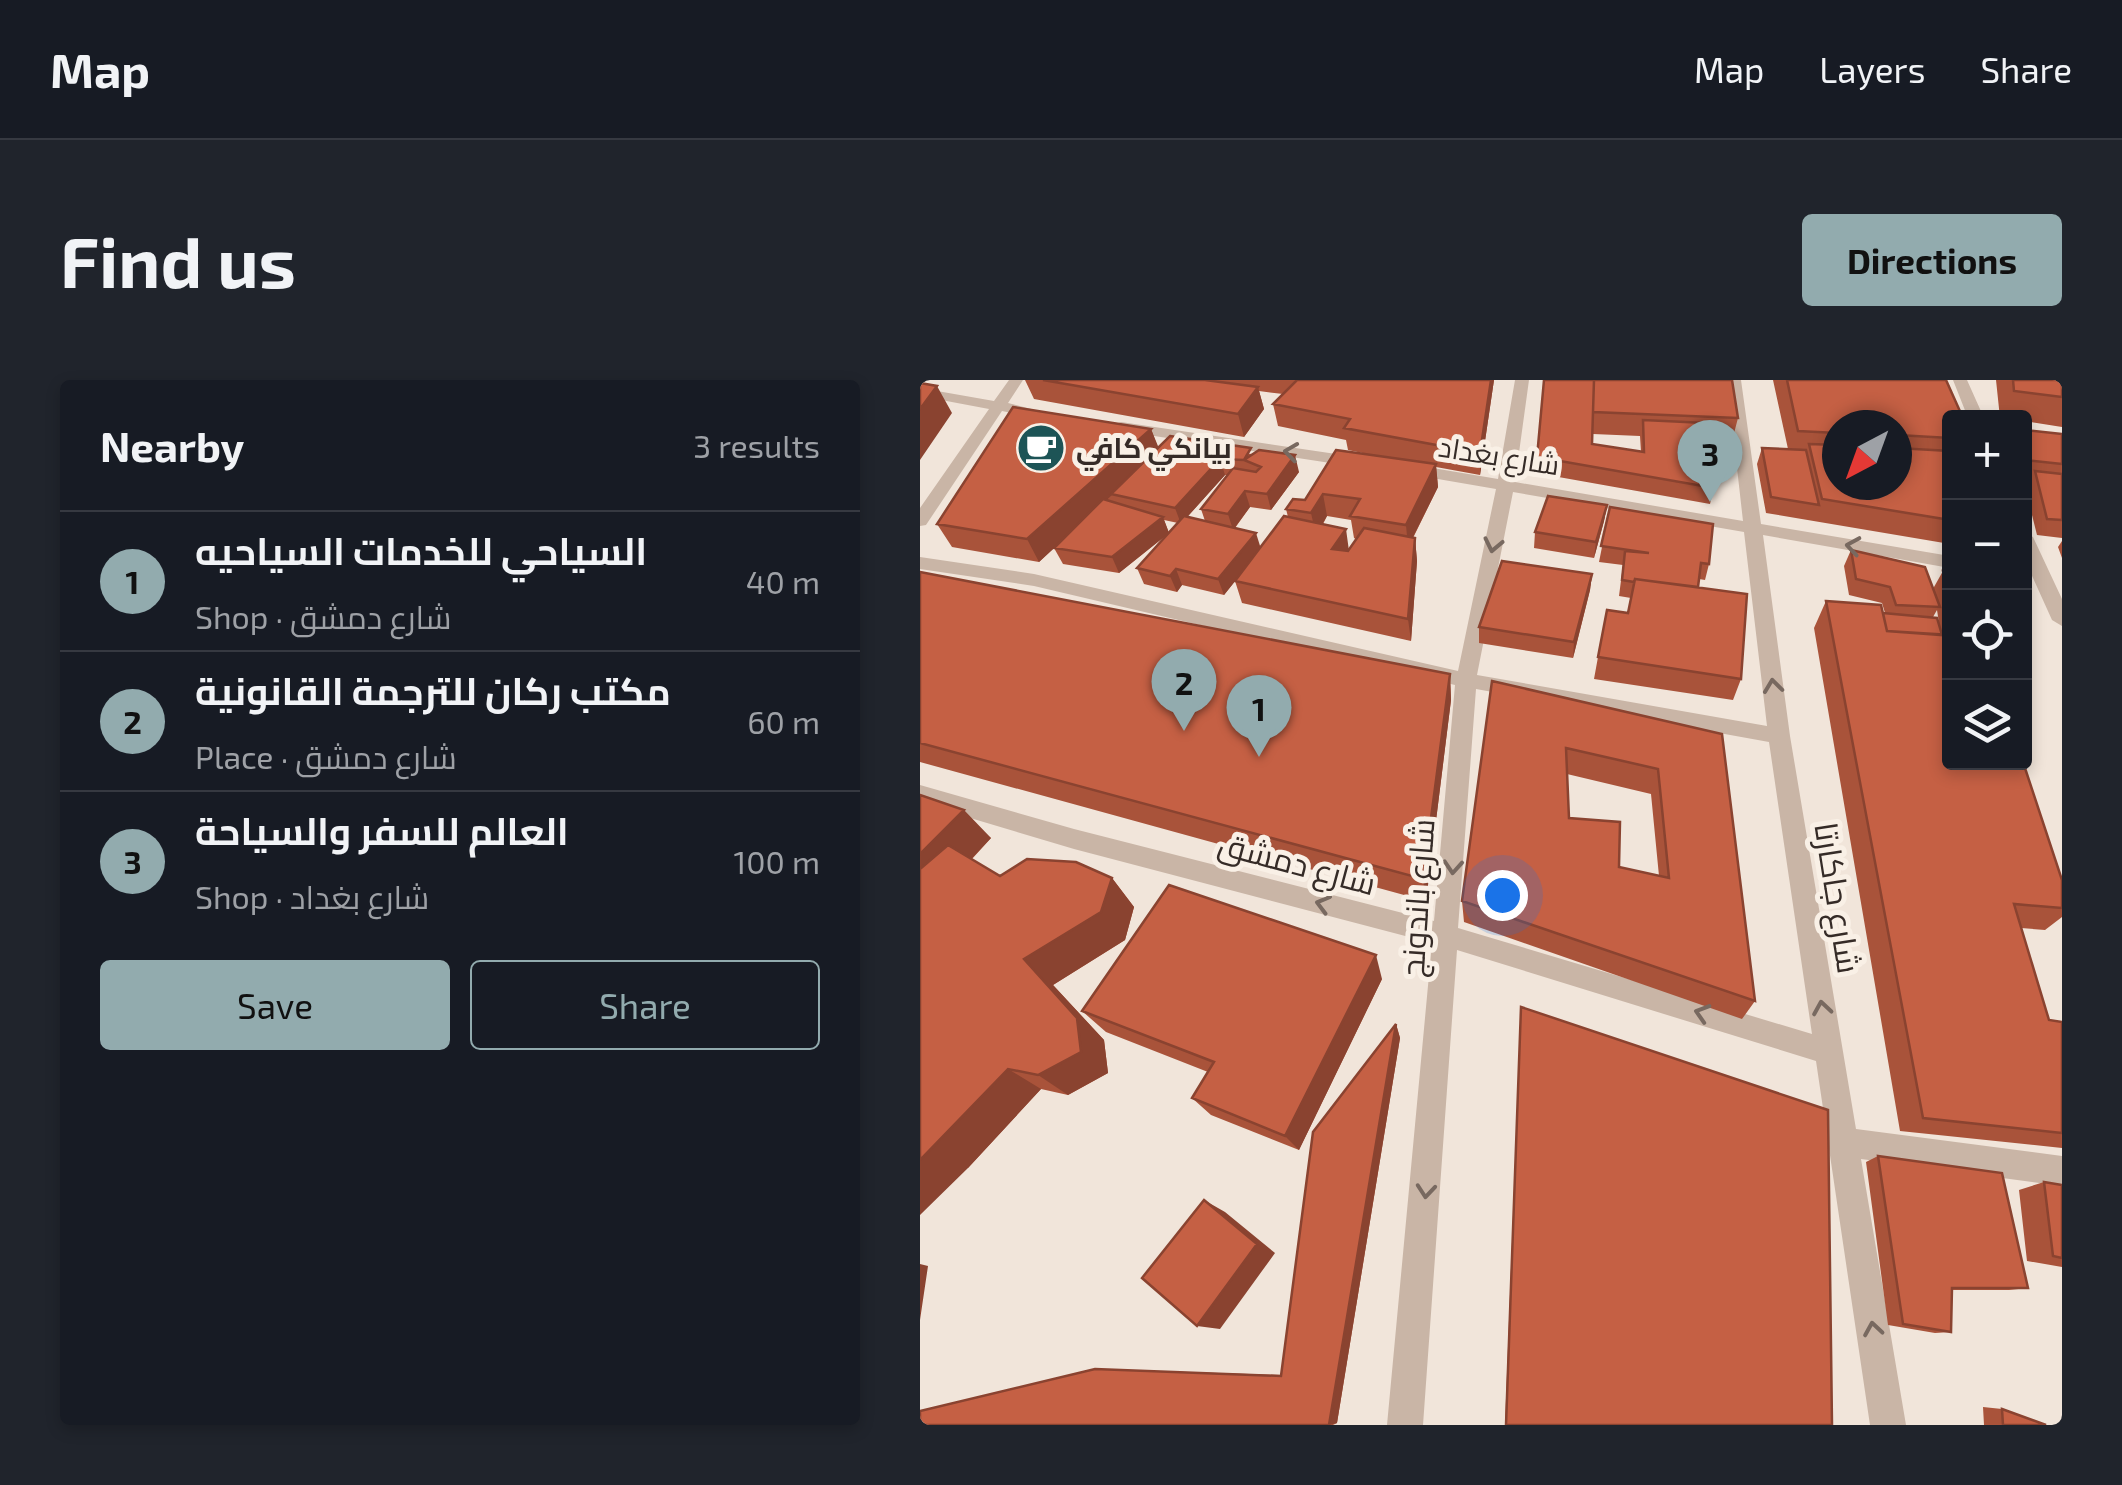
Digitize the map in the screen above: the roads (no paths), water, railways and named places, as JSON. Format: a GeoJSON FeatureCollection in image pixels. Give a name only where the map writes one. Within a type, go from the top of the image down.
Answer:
{"type":"FeatureCollection","features":[{"type":"Feature","properties":{"kind":"street"},"geometry":{"type":"LineString","coordinates":[[920,521],[1016,380]]}},
{"type":"Feature","properties":{"kind":"street","name":"شارع باندونج"},"geometry":{"type":"LineString","coordinates":[[1405,1425],[1466,680],[1506,483],[1522,380]]}},
{"type":"Feature","properties":{"kind":"street"},"geometry":{"type":"LineString","coordinates":[[1960,380],[1973,410]]}},
{"type":"Feature","properties":{"kind":"street","name":"شارع جاكارتا"},"geometry":{"type":"LineString","coordinates":[[1728,382],[1753,530],[1779,736],[1888,1425]]}},
{"type":"Feature","properties":{"kind":"street"},"geometry":{"type":"LineString","coordinates":[[920,392],[1052,416]]}},
{"type":"Feature","properties":{"kind":"street","name":"شارع بغداد"},"geometry":{"type":"LineString","coordinates":[[1106,424],[1172,442],[1506,483],[1942,561]]}},
{"type":"Feature","properties":{"kind":"street"},"geometry":{"type":"LineString","coordinates":[[920,563],[1041,573],[1466,680],[1779,736]]}},
{"type":"Feature","properties":{"kind":"street"},"geometry":{"type":"LineString","coordinates":[[2032,576],[2062,580]]}},
{"type":"Feature","properties":{"kind":"street"},"geometry":{"type":"LineString","coordinates":[[2032,576],[2062,620]]}},
{"type":"Feature","properties":{"kind":"street","name":"شارع دمشق"},"geometry":{"type":"LineString","coordinates":[[920,794],[1074,840],[1448,936],[1829,1052]]}},
{"type":"Feature","properties":{"kind":"street"},"geometry":{"type":"LineString","coordinates":[[1843,1142],[2062,1171]]}},
{"type":"Feature","properties":{"kind":"place","name":"بيانكي كافي"},"geometry":{"type":"Point","coordinates":[1041,448]}},
{"type":"Feature","properties":{"kind":"place","name":"العالم للسفر والسياحة"},"geometry":{"type":"Point","coordinates":[1710,502]}},
{"type":"Feature","properties":{"kind":"place","name":"مكتب ركان للترجمة القانونية"},"geometry":{"type":"Point","coordinates":[1184,731]}},
{"type":"Feature","properties":{"kind":"place","name":"السياحي للخدمات السياحيه"},"geometry":{"type":"Point","coordinates":[1259,757]}}]}
